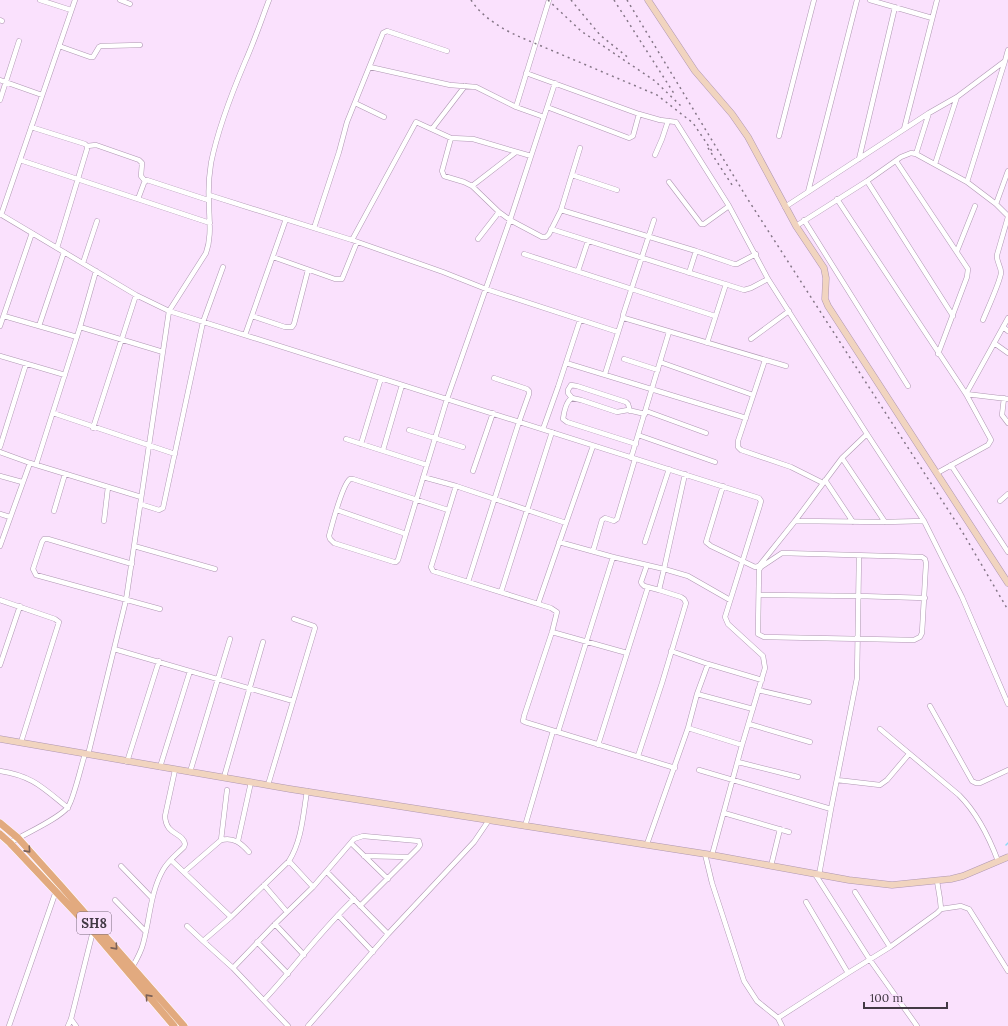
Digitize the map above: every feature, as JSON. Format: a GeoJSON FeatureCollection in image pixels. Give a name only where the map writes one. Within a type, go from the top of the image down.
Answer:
{"type":"FeatureCollection","features":[{"type":"Feature","properties":{"kind":"main road","name":"SH8"},"geometry":{"type":"LineString","coordinates":[[0,823],[18,838],[133,966],[184,1026]]}},
{"type":"Feature","properties":{"kind":"main road"},"geometry":{"type":"LineString","coordinates":[[0,834],[56,891],[174,1026]]}},
{"type":"Feature","properties":{"kind":"street"},"geometry":{"type":"LineString","coordinates":[[40,0],[71,10]]}},
{"type":"Feature","properties":{"kind":"street"},"geometry":{"type":"LineString","coordinates":[[75,0],[0,215],[136,295],[169,311],[756,496],[761,501],[724,617],[728,624],[763,656],[765,668],[712,855]]}},
{"type":"Feature","properties":{"kind":"street"},"geometry":{"type":"LineString","coordinates":[[120,0],[130,4]]}},
{"type":"Feature","properties":{"kind":"street"},"geometry":{"type":"LineString","coordinates":[[10,843],[43,825],[68,808],[86,754],[126,600],[140,497],[164,352],[169,311],[206,253],[210,241],[209,176],[211,163],[223,116],[269,0]]}},
{"type":"Feature","properties":{"kind":"street"},"geometry":{"type":"LineString","coordinates":[[516,107],[549,0]]}},
{"type":"Feature","properties":{"kind":"street"},"geometry":{"type":"LineString","coordinates":[[648,0],[695,71],[740,124],[796,226],[824,268],[826,278],[825,299],[828,306],[1008,583]]}},
{"type":"Feature","properties":{"kind":"street"},"geometry":{"type":"LineString","coordinates":[[652,7],[654,0]]}},
{"type":"Feature","properties":{"kind":"street"},"geometry":{"type":"LineString","coordinates":[[779,136],[814,0]]}},
{"type":"Feature","properties":{"kind":"street"},"geometry":{"type":"LineString","coordinates":[[808,192],[856,0]]}},
{"type":"Feature","properties":{"kind":"street"},"geometry":{"type":"LineString","coordinates":[[870,0],[932,18]]}},
{"type":"Feature","properties":{"kind":"street"},"geometry":{"type":"LineString","coordinates":[[904,130],[937,0]]}},
{"type":"Feature","properties":{"kind":"street"},"geometry":{"type":"LineString","coordinates":[[858,159],[895,8]]}},
{"type":"Feature","properties":{"kind":"street"},"geometry":{"type":"LineString","coordinates":[[314,228],[345,130],[385,32],[447,51]]}},
{"type":"Feature","properties":{"kind":"street"},"geometry":{"type":"LineString","coordinates":[[0,100],[19,41]]}},
{"type":"Feature","properties":{"kind":"street"},"geometry":{"type":"LineString","coordinates":[[59,46],[93,57],[99,47],[102,46],[140,45]]}},
{"type":"Feature","properties":{"kind":"street"},"geometry":{"type":"LineString","coordinates":[[967,182],[1007,60],[1008,50]]}},
{"type":"Feature","properties":{"kind":"street"},"geometry":{"type":"LineString","coordinates":[[785,207],[929,113],[957,97],[1007,60]]}},
{"type":"Feature","properties":{"kind":"street"},"geometry":{"type":"LineString","coordinates":[[370,67],[450,85],[476,87],[516,107],[544,117]]}},
{"type":"Feature","properties":{"kind":"street"},"geometry":{"type":"LineString","coordinates":[[526,73],[639,114],[676,122],[729,206],[768,279],[924,521],[962,597],[1008,704]]}},
{"type":"Feature","properties":{"kind":"street"},"geometry":{"type":"LineString","coordinates":[[0,80],[42,95]]}},
{"type":"Feature","properties":{"kind":"street"},"geometry":{"type":"LineString","coordinates":[[448,510],[416,499],[353,479],[350,479],[347,481],[329,536],[334,542],[396,562],[398,560],[416,499],[447,399],[510,220],[555,83]]}},
{"type":"Feature","properties":{"kind":"street"},"geometry":{"type":"LineString","coordinates":[[432,129],[465,86]]}},
{"type":"Feature","properties":{"kind":"street"},"geometry":{"type":"LineString","coordinates":[[935,164],[957,97]]}},
{"type":"Feature","properties":{"kind":"street"},"geometry":{"type":"LineString","coordinates":[[355,103],[384,117]]}},
{"type":"Feature","properties":{"kind":"street"},"geometry":{"type":"LineString","coordinates":[[547,107],[629,138],[633,136],[639,114]]}},
{"type":"Feature","properties":{"kind":"street"},"geometry":{"type":"LineString","coordinates":[[916,154],[929,113]]}},
{"type":"Feature","properties":{"kind":"street"},"geometry":{"type":"LineString","coordinates":[[654,156],[662,140],[668,121]]}},
{"type":"Feature","properties":{"kind":"street"},"geometry":{"type":"LineString","coordinates":[[352,240],[416,122],[451,138],[473,139],[531,156]]}},
{"type":"Feature","properties":{"kind":"street"},"geometry":{"type":"LineString","coordinates":[[31,127],[86,144],[87,146],[96,145],[139,160],[143,166],[141,176],[145,181],[150,181],[209,197],[352,240],[443,272],[486,290],[618,332]]}},
{"type":"Feature","properties":{"kind":"street"},"geometry":{"type":"LineString","coordinates":[[451,138],[442,174],[472,186],[499,212],[510,220],[542,237],[546,237],[552,229],[561,210],[580,148]]}},
{"type":"Feature","properties":{"kind":"street"},"geometry":{"type":"LineString","coordinates":[[57,248],[87,146]]}},
{"type":"Feature","properties":{"kind":"street"},"geometry":{"type":"LineString","coordinates":[[472,186],[516,152]]}},
{"type":"Feature","properties":{"kind":"street"},"geometry":{"type":"LineString","coordinates":[[796,226],[905,155],[911,153],[916,154],[967,182],[996,204],[1008,217],[996,255],[1000,268],[1000,277],[983,320]]}},
{"type":"Feature","properties":{"kind":"street"},"geometry":{"type":"LineString","coordinates":[[20,160],[210,223]]}},
{"type":"Feature","properties":{"kind":"street"},"geometry":{"type":"LineString","coordinates":[[896,161],[957,251],[966,265],[968,273],[938,354]]}},
{"type":"Feature","properties":{"kind":"street"},"geometry":{"type":"LineString","coordinates":[[996,204],[1008,171]]}},
{"type":"Feature","properties":{"kind":"street"},"geometry":{"type":"LineString","coordinates":[[572,175],[616,190]]}},
{"type":"Feature","properties":{"kind":"street"},"geometry":{"type":"LineString","coordinates":[[138,199],[145,181]]}},
{"type":"Feature","properties":{"kind":"street"},"geometry":{"type":"LineString","coordinates":[[867,181],[953,316]]}},
{"type":"Feature","properties":{"kind":"street"},"geometry":{"type":"LineString","coordinates":[[669,182],[701,224],[704,224],[729,206]]}},
{"type":"Feature","properties":{"kind":"street"},"geometry":{"type":"LineString","coordinates":[[837,199],[938,354],[966,394],[991,440],[988,445],[937,473]]}},
{"type":"Feature","properties":{"kind":"street"},"geometry":{"type":"LineString","coordinates":[[957,251],[975,206]]}},
{"type":"Feature","properties":{"kind":"street"},"geometry":{"type":"LineString","coordinates":[[561,210],[737,264],[756,254]]}},
{"type":"Feature","properties":{"kind":"street"},"geometry":{"type":"LineString","coordinates":[[478,239],[499,212]]}},
{"type":"Feature","properties":{"kind":"street"},"geometry":{"type":"LineString","coordinates":[[245,335],[286,219]]}},
{"type":"Feature","properties":{"kind":"street"},"geometry":{"type":"LineString","coordinates":[[605,374],[631,288],[654,220]]}},
{"type":"Feature","properties":{"kind":"street"},"geometry":{"type":"LineString","coordinates":[[804,220],[908,386]]}},
{"type":"Feature","properties":{"kind":"street"},"geometry":{"type":"LineString","coordinates":[[83,263],[97,221]]}},
{"type":"Feature","properties":{"kind":"street"},"geometry":{"type":"LineString","coordinates":[[552,229],[740,289],[748,290],[768,279]]}},
{"type":"Feature","properties":{"kind":"street"},"geometry":{"type":"LineString","coordinates":[[0,326],[32,233]]}},
{"type":"Feature","properties":{"kind":"street"},"geometry":{"type":"LineString","coordinates":[[578,271],[588,241]]}},
{"type":"Feature","properties":{"kind":"street"},"geometry":{"type":"LineString","coordinates":[[273,257],[335,279],[342,279],[357,242]]}},
{"type":"Feature","properties":{"kind":"street"},"geometry":{"type":"LineString","coordinates":[[689,272],[696,251]]}},
{"type":"Feature","properties":{"kind":"street"},"geometry":{"type":"LineString","coordinates":[[39,326],[64,252]]}},
{"type":"Feature","properties":{"kind":"street"},"geometry":{"type":"LineString","coordinates":[[524,254],[715,316]]}},
{"type":"Feature","properties":{"kind":"street"},"geometry":{"type":"LineString","coordinates":[[140,504],[162,510],[203,322],[222,267]]}},
{"type":"Feature","properties":{"kind":"street"},"geometry":{"type":"LineString","coordinates":[[252,316],[285,327],[292,327],[308,270]]}},
{"type":"Feature","properties":{"kind":"street"},"geometry":{"type":"LineString","coordinates":[[36,465],[65,376],[96,271]]}},
{"type":"Feature","properties":{"kind":"street"},"geometry":{"type":"LineString","coordinates":[[707,343],[726,284]]}},
{"type":"Feature","properties":{"kind":"street"},"geometry":{"type":"LineString","coordinates":[[94,428],[136,295]]}},
{"type":"Feature","properties":{"kind":"street"},"geometry":{"type":"LineString","coordinates":[[751,339],[789,312]]}},
{"type":"Feature","properties":{"kind":"street"},"geometry":{"type":"LineString","coordinates":[[4,316],[77,337]]}},
{"type":"Feature","properties":{"kind":"street"},"geometry":{"type":"LineString","coordinates":[[623,317],[786,366]]}},
{"type":"Feature","properties":{"kind":"street"},"geometry":{"type":"LineString","coordinates":[[966,394],[1008,318]]}},
{"type":"Feature","properties":{"kind":"street"},"geometry":{"type":"LineString","coordinates":[[543,429],[580,320]]}},
{"type":"Feature","properties":{"kind":"street"},"geometry":{"type":"LineString","coordinates":[[80,327],[164,352]]}},
{"type":"Feature","properties":{"kind":"street"},"geometry":{"type":"LineString","coordinates":[[1003,327],[1008,331]]}},
{"type":"Feature","properties":{"kind":"street"},"geometry":{"type":"LineString","coordinates":[[593,551],[602,520],[605,518],[614,520],[617,519],[638,435],[669,332]]}},
{"type":"Feature","properties":{"kind":"street"},"geometry":{"type":"LineString","coordinates":[[994,343],[1008,353]]}},
{"type":"Feature","properties":{"kind":"street"},"geometry":{"type":"LineString","coordinates":[[0,356],[65,376]]}},
{"type":"Feature","properties":{"kind":"street"},"geometry":{"type":"LineString","coordinates":[[624,359],[658,370]]}},
{"type":"Feature","properties":{"kind":"street"},"geometry":{"type":"LineString","coordinates":[[765,360],[738,441],[738,447],[741,450],[795,469],[824,482],[853,522]]}},
{"type":"Feature","properties":{"kind":"street"},"geometry":{"type":"LineString","coordinates":[[660,362],[753,395]]}},
{"type":"Feature","properties":{"kind":"street"},"geometry":{"type":"LineString","coordinates":[[566,363],[746,418]]}},
{"type":"Feature","properties":{"kind":"street"},"geometry":{"type":"LineString","coordinates":[[0,447],[26,364]]}},
{"type":"Feature","properties":{"kind":"street"},"geometry":{"type":"LineString","coordinates":[[361,444],[381,378]]}},
{"type":"Feature","properties":{"kind":"street"},"geometry":{"type":"LineString","coordinates":[[468,582],[529,391],[494,378]]}},
{"type":"Feature","properties":{"kind":"street"},"geometry":{"type":"LineString","coordinates":[[383,450],[402,385]]}},
{"type":"Feature","properties":{"kind":"street"},"geometry":{"type":"LineString","coordinates":[[630,411],[626,402],[577,386],[571,385],[568,390],[568,393],[572,398],[617,412],[630,411],[645,413],[706,433]]}},
{"type":"Feature","properties":{"kind":"street"},"geometry":{"type":"LineString","coordinates":[[966,394],[1006,399],[1002,415],[1008,423]]}},
{"type":"Feature","properties":{"kind":"street"},"geometry":{"type":"LineString","coordinates":[[572,398],[568,401],[563,416],[565,421],[636,444]]}},
{"type":"Feature","properties":{"kind":"street"},"geometry":{"type":"LineString","coordinates":[[53,413],[175,454]]}},
{"type":"Feature","properties":{"kind":"street"},"geometry":{"type":"LineString","coordinates":[[473,471],[493,413]]}},
{"type":"Feature","properties":{"kind":"street"},"geometry":{"type":"LineString","coordinates":[[409,430],[462,447]]}},
{"type":"Feature","properties":{"kind":"street"},"geometry":{"type":"LineString","coordinates":[[501,592],[552,432]]}},
{"type":"Feature","properties":{"kind":"street"},"geometry":{"type":"LineString","coordinates":[[723,486],[706,542],[752,567],[759,566],[842,458],[867,434]]}},
{"type":"Feature","properties":{"kind":"street"},"geometry":{"type":"LineString","coordinates":[[638,435],[715,462]]}},
{"type":"Feature","properties":{"kind":"street"},"geometry":{"type":"LineString","coordinates":[[346,439],[427,465]]}},
{"type":"Feature","properties":{"kind":"street"},"geometry":{"type":"LineString","coordinates":[[538,604],[594,446]]}},
{"type":"Feature","properties":{"kind":"street"},"geometry":{"type":"LineString","coordinates":[[0,452],[36,465],[140,497]]}},
{"type":"Feature","properties":{"kind":"street"},"geometry":{"type":"LineString","coordinates":[[842,458],[884,522]]}},
{"type":"Feature","properties":{"kind":"street"},"geometry":{"type":"LineString","coordinates":[[0,546],[30,463]]}},
{"type":"Feature","properties":{"kind":"street"},"geometry":{"type":"LineString","coordinates":[[951,465],[1008,552]]}},
{"type":"Feature","properties":{"kind":"street"},"geometry":{"type":"LineString","coordinates":[[645,542],[669,469]]}},
{"type":"Feature","properties":{"kind":"street"},"geometry":{"type":"LineString","coordinates":[[54,511],[65,474]]}},
{"type":"Feature","properties":{"kind":"street"},"geometry":{"type":"LineString","coordinates":[[659,590],[685,474]]}},
{"type":"Feature","properties":{"kind":"street"},"geometry":{"type":"LineString","coordinates":[[0,476],[22,482]]}},
{"type":"Feature","properties":{"kind":"street"},"geometry":{"type":"LineString","coordinates":[[423,477],[456,486],[493,500],[566,523]]}},
{"type":"Feature","properties":{"kind":"street"},"geometry":{"type":"LineString","coordinates":[[456,486],[432,564],[432,569],[551,608],[557,612],[552,632],[523,719],[525,722],[675,768]]}},
{"type":"Feature","properties":{"kind":"street"},"geometry":{"type":"LineString","coordinates":[[104,521],[108,487]]}},
{"type":"Feature","properties":{"kind":"street"},"geometry":{"type":"LineString","coordinates":[[1000,501],[1008,494]]}},
{"type":"Feature","properties":{"kind":"street"},"geometry":{"type":"LineString","coordinates":[[337,510],[406,534]]}},
{"type":"Feature","properties":{"kind":"street"},"geometry":{"type":"LineString","coordinates":[[0,514],[10,517]]}},
{"type":"Feature","properties":{"kind":"street"},"geometry":{"type":"LineString","coordinates":[[795,521],[924,521]]}},
{"type":"Feature","properties":{"kind":"street"},"geometry":{"type":"LineString","coordinates":[[132,564],[44,539],[33,569],[36,575],[160,609]]}},
{"type":"Feature","properties":{"kind":"street"},"geometry":{"type":"LineString","coordinates":[[559,542],[688,576],[730,600]]}},
{"type":"Feature","properties":{"kind":"street"},"geometry":{"type":"LineString","coordinates":[[134,546],[215,569]]}},
{"type":"Feature","properties":{"kind":"street"},"geometry":{"type":"LineString","coordinates":[[780,554],[922,557],[925,559],[926,563],[922,633],[917,639],[914,640],[858,640],[760,636],[758,634],[759,595],[759,575],[761,567],[780,554]]}},
{"type":"Feature","properties":{"kind":"street"},"geometry":{"type":"LineString","coordinates":[[859,556],[857,678],[817,874],[870,960],[917,1026]]}},
{"type":"Feature","properties":{"kind":"street"},"geometry":{"type":"LineString","coordinates":[[525,826],[613,557]]}},
{"type":"Feature","properties":{"kind":"street"},"geometry":{"type":"LineString","coordinates":[[638,756],[686,603],[682,597],[642,584],[641,582],[647,565]]}},
{"type":"Feature","properties":{"kind":"street"},"geometry":{"type":"LineString","coordinates":[[598,745],[648,587]]}},
{"type":"Feature","properties":{"kind":"street"},"geometry":{"type":"LineString","coordinates":[[759,595],[925,598]]}},
{"type":"Feature","properties":{"kind":"street"},"geometry":{"type":"LineString","coordinates":[[0,600],[55,619],[59,622],[21,742]]}},
{"type":"Feature","properties":{"kind":"street"},"geometry":{"type":"LineString","coordinates":[[0,665],[20,606]]}},
{"type":"Feature","properties":{"kind":"street"},"geometry":{"type":"LineString","coordinates":[[268,785],[315,628],[314,626],[294,619]]}},
{"type":"Feature","properties":{"kind":"street"},"geometry":{"type":"LineString","coordinates":[[552,632],[627,653]]}},
{"type":"Feature","properties":{"kind":"street"},"geometry":{"type":"LineString","coordinates":[[190,772],[230,639]]}},
{"type":"Feature","properties":{"kind":"street"},"geometry":{"type":"LineString","coordinates":[[224,777],[263,642]]}},
{"type":"Feature","properties":{"kind":"street"},"geometry":{"type":"LineString","coordinates":[[114,649],[292,701]]}},
{"type":"Feature","properties":{"kind":"street"},"geometry":{"type":"LineString","coordinates":[[671,651],[762,680]]}},
{"type":"Feature","properties":{"kind":"street"},"geometry":{"type":"LineString","coordinates":[[126,762],[159,661]]}},
{"type":"Feature","properties":{"kind":"street"},"geometry":{"type":"LineString","coordinates":[[647,844],[675,768],[697,694],[708,664]]}},
{"type":"Feature","properties":{"kind":"street"},"geometry":{"type":"LineString","coordinates":[[160,767],[190,671]]}},
{"type":"Feature","properties":{"kind":"street"},"geometry":{"type":"LineString","coordinates":[[758,690],[809,702]]}},
{"type":"Feature","properties":{"kind":"street"},"geometry":{"type":"LineString","coordinates":[[697,694],[753,709]]}},
{"type":"Feature","properties":{"kind":"street"},"geometry":{"type":"LineString","coordinates":[[930,706],[972,781],[980,783],[1008,770]]}},
{"type":"Feature","properties":{"kind":"street"},"geometry":{"type":"LineString","coordinates":[[749,724],[810,742]]}},
{"type":"Feature","properties":{"kind":"street"},"geometry":{"type":"LineString","coordinates":[[688,728],[742,745]]}},
{"type":"Feature","properties":{"kind":"street"},"geometry":{"type":"LineString","coordinates":[[880,729],[967,802],[985,829],[998,861]]}},
{"type":"Feature","properties":{"kind":"street"},"geometry":{"type":"LineString","coordinates":[[0,739],[126,762],[586,836],[647,844],[817,874],[892,885],[937,881],[963,876],[1008,857]]}},
{"type":"Feature","properties":{"kind":"street"},"geometry":{"type":"LineString","coordinates":[[837,780],[880,785],[884,783],[909,754]]}},
{"type":"Feature","properties":{"kind":"street"},"geometry":{"type":"LineString","coordinates":[[738,762],[798,777]]}},
{"type":"Feature","properties":{"kind":"street"},"geometry":{"type":"LineString","coordinates":[[133,966],[139,955],[146,932],[152,898],[161,875],[164,868],[184,847],[185,844],[183,839],[168,828],[165,821],[175,770]]}},
{"type":"Feature","properties":{"kind":"street"},"geometry":{"type":"LineString","coordinates":[[699,770],[830,809]]}},
{"type":"Feature","properties":{"kind":"street"},"geometry":{"type":"LineString","coordinates":[[0,771],[16,774],[37,783],[68,808]]}},
{"type":"Feature","properties":{"kind":"street"},"geometry":{"type":"LineString","coordinates":[[238,841],[251,782]]}},
{"type":"Feature","properties":{"kind":"street"},"geometry":{"type":"LineString","coordinates":[[221,840],[227,790]]}},
{"type":"Feature","properties":{"kind":"street"},"geometry":{"type":"LineString","coordinates":[[203,941],[231,917],[289,861],[296,850],[300,837],[307,791]]}},
{"type":"Feature","properties":{"kind":"street"},"geometry":{"type":"LineString","coordinates":[[724,813],[789,832]]}},
{"type":"Feature","properties":{"kind":"street"},"geometry":{"type":"LineString","coordinates":[[308,1026],[388,934],[474,842],[489,820]]}},
{"type":"Feature","properties":{"kind":"street"},"geometry":{"type":"LineString","coordinates":[[771,866],[780,829]]}},
{"type":"Feature","properties":{"kind":"street"},"geometry":{"type":"LineString","coordinates":[[233,968],[313,887],[354,839],[363,836],[421,842],[409,857],[360,906]]}},
{"type":"Feature","properties":{"kind":"street"},"geometry":{"type":"LineString","coordinates":[[184,872],[221,840],[228,838],[238,841],[249,852]]}},
{"type":"Feature","properties":{"kind":"street"},"geometry":{"type":"LineString","coordinates":[[351,843],[388,879]]}},
{"type":"Feature","properties":{"kind":"street"},"geometry":{"type":"LineString","coordinates":[[704,854],[744,981],[757,1001],[778,1018],[782,1026]]}},
{"type":"Feature","properties":{"kind":"street"},"geometry":{"type":"LineString","coordinates":[[364,856],[409,857]]}},
{"type":"Feature","properties":{"kind":"street"},"geometry":{"type":"LineString","coordinates":[[172,860],[231,917]]}},
{"type":"Feature","properties":{"kind":"street"},"geometry":{"type":"LineString","coordinates":[[289,861],[313,887]]}},
{"type":"Feature","properties":{"kind":"street"},"geometry":{"type":"LineString","coordinates":[[121,866],[152,898]]}},
{"type":"Feature","properties":{"kind":"street"},"geometry":{"type":"LineString","coordinates":[[327,872],[388,934]]}},
{"type":"Feature","properties":{"kind":"street"},"geometry":{"type":"LineString","coordinates":[[937,881],[941,909]]}},
{"type":"Feature","properties":{"kind":"street"},"geometry":{"type":"LineString","coordinates":[[264,886],[287,912]]}},
{"type":"Feature","properties":{"kind":"street"},"geometry":{"type":"LineString","coordinates":[[9,1026],[56,891]]}},
{"type":"Feature","properties":{"kind":"street"},"geometry":{"type":"LineString","coordinates":[[855,892],[890,947]]}},
{"type":"Feature","properties":{"kind":"street"},"geometry":{"type":"LineString","coordinates":[[115,900],[146,932]]}},
{"type":"Feature","properties":{"kind":"street"},"geometry":{"type":"LineString","coordinates":[[264,1000],[338,915],[354,900]]}},
{"type":"Feature","properties":{"kind":"street"},"geometry":{"type":"LineString","coordinates":[[806,902],[848,973]]}},
{"type":"Feature","properties":{"kind":"street"},"geometry":{"type":"LineString","coordinates":[[778,1018],[890,947],[941,909],[961,906],[969,909],[1008,971]]}},
{"type":"Feature","properties":{"kind":"street"},"geometry":{"type":"LineString","coordinates":[[338,915],[373,952]]}},
{"type":"Feature","properties":{"kind":"street"},"geometry":{"type":"LineString","coordinates":[[275,924],[304,955]]}},
{"type":"Feature","properties":{"kind":"street"},"geometry":{"type":"LineString","coordinates":[[187,926],[233,968],[288,1026]]}},
{"type":"Feature","properties":{"kind":"street"},"geometry":{"type":"LineString","coordinates":[[68,1026],[92,931]]}},
{"type":"Feature","properties":{"kind":"street"},"geometry":{"type":"LineString","coordinates":[[257,942],[288,974]]}},
{"type":"Feature","properties":{"kind":"street"},"geometry":{"type":"LineString","coordinates":[[71,1019],[76,1026]]}},
{"type":"Feature","properties":{"kind":"railway"},"geometry":{"type":"LineString","coordinates":[[471,0],[487,17],[513,34],[657,95],[693,123],[712,151]]}},
{"type":"Feature","properties":{"kind":"railway"},"geometry":{"type":"LineString","coordinates":[[548,0],[581,31],[655,81],[682,107]]}},
{"type":"Feature","properties":{"kind":"railway"},"geometry":{"type":"LineString","coordinates":[[571,0],[600,35],[630,59]]}},
{"type":"Feature","properties":{"kind":"railway"},"geometry":{"type":"LineString","coordinates":[[614,0],[675,95]]}},
{"type":"Feature","properties":{"kind":"railway"},"geometry":{"type":"LineString","coordinates":[[627,0],[747,198],[963,533],[1008,610]]}},
{"type":"Feature","properties":{"kind":"railway"},"geometry":{"type":"LineString","coordinates":[[708,148],[734,188]]}}]}
